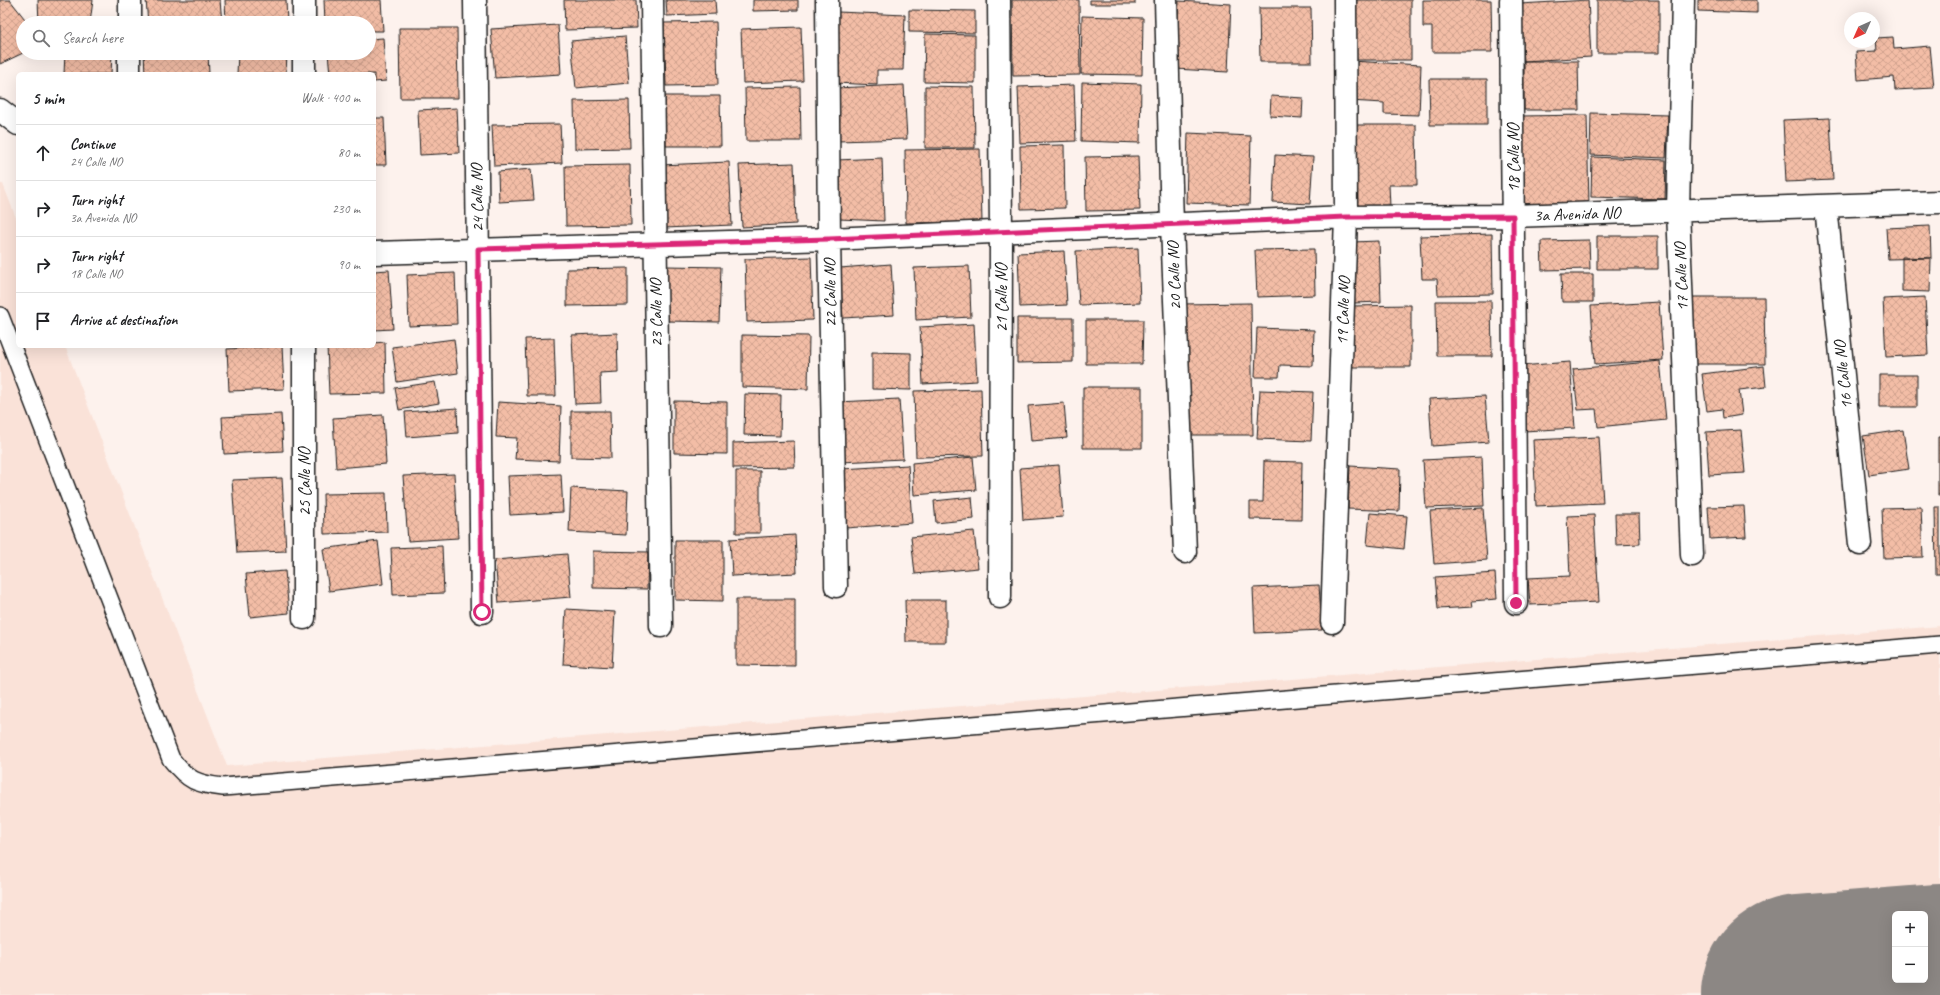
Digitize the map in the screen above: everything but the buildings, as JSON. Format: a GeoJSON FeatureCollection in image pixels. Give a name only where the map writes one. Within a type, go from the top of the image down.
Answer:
{"type":"FeatureCollection","features":[{"type":"Feature","properties":{"kind":"street"},"geometry":{"type":"LineString","coordinates":[[130,0],[130,16]]}},
{"type":"Feature","properties":{"kind":"street"},"geometry":{"type":"LineString","coordinates":[[304,0],[304,16]]}},
{"type":"Feature","properties":{"kind":"street","name":"24 Calle NO"},"geometry":{"type":"LineString","coordinates":[[475,0],[482,612]]}},
{"type":"Feature","properties":{"kind":"street","name":"23 Calle NO"},"geometry":{"type":"LineString","coordinates":[[652,0],[661,626]]}},
{"type":"Feature","properties":{"kind":"street","name":"22 Calle NO"},"geometry":{"type":"LineString","coordinates":[[827,0],[829,239],[836,586]]}},
{"type":"Feature","properties":{"kind":"street","name":"21 Calle NO"},"geometry":{"type":"LineString","coordinates":[[1000,0],[1000,597]]}},
{"type":"Feature","properties":{"kind":"street","name":"20 Calle NO"},"geometry":{"type":"LineString","coordinates":[[1166,0],[1172,225],[1185,552]]}},
{"type":"Feature","properties":{"kind":"street","name":"19 Calle NO"},"geometry":{"type":"LineString","coordinates":[[1332,622],[1346,217],[1345,0]]}},
{"type":"Feature","properties":{"kind":"street","name":"18 Calle NO"},"geometry":{"type":"LineString","coordinates":[[1511,0],[1516,603]]}},
{"type":"Feature","properties":{"kind":"street","name":"17 Calle NO"},"geometry":{"type":"LineString","coordinates":[[1683,0],[1678,210],[1692,555]]}},
{"type":"Feature","properties":{"kind":"street"},"geometry":{"type":"LineString","coordinates":[[129,60],[129,72]]}},
{"type":"Feature","properties":{"kind":"street"},"geometry":{"type":"LineString","coordinates":[[304,60],[304,72]]}},
{"type":"Feature","properties":{"kind":"street"},"geometry":{"type":"LineString","coordinates":[[0,110],[16,122]]}},
{"type":"Feature","properties":{"kind":"street","name":"3a Avenida NO"},"geometry":{"type":"LineString","coordinates":[[376,253],[829,239],[1346,217],[1513,216],[1940,202]]}},
{"type":"Feature","properties":{"kind":"street","name":"16 Calle NO"},"geometry":{"type":"LineString","coordinates":[[1826,206],[1860,544]]}},
{"type":"Feature","properties":{"kind":"street","name":"25 Calle NO"},"geometry":{"type":"LineString","coordinates":[[304,348],[304,618]]}},
{"type":"Feature","properties":{"kind":"lane"},"geometry":{"type":"LineString","coordinates":[[0,316],[171,759],[182,774],[202,784],[231,787],[1940,645]]}},
{"type":"Feature","properties":{"kind":"shaded area"},"geometry":{"type":"Polygon","coordinates":[[[0,184],[3,184],[16,218],[16,348],[66,348],[227,766],[1940,626],[1940,995],[0,995],[0,184]]]}},
{"type":"Feature","properties":{"kind":"runway"},"geometry":{"type":"LineString","coordinates":[[1801,995],[1940,984]]}},
{"type":"Feature","properties":{"kind":"route"},"geometry":{"type":"LineString","coordinates":[[482,612],[478,249],[829,239],[1346,217],[1513,216],[1516,603]]}}]}
